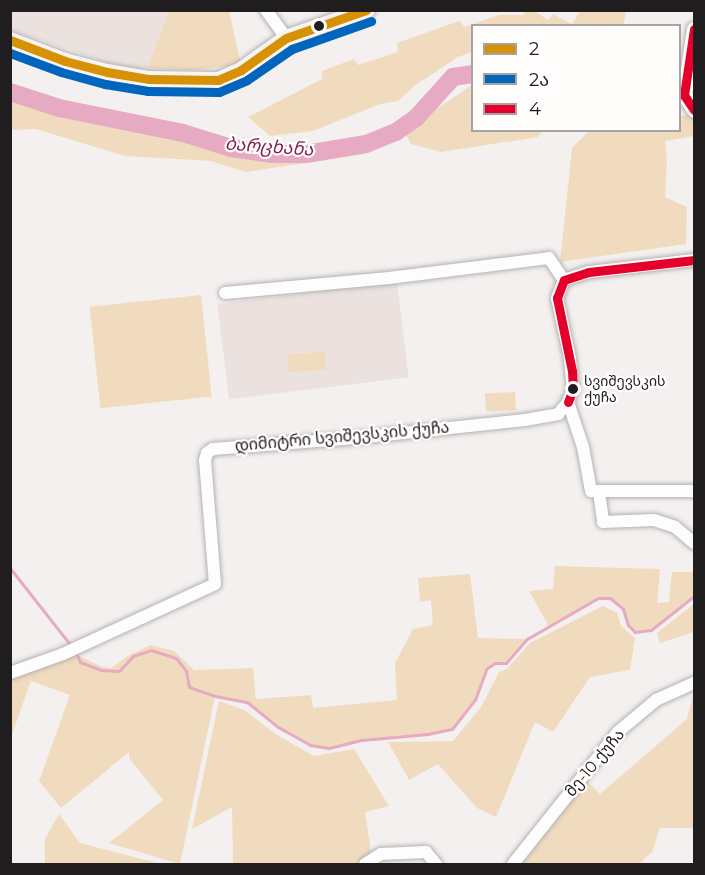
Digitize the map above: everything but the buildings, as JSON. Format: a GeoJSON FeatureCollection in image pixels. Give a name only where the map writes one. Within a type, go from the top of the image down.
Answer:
{"type":"FeatureCollection","features":[{"type":"Feature","properties":{"kind":"main road"},"geometry":{"type":"LineString","coordinates":[[10,40],[107,72],[149,79],[218,80],[240,70],[286,38],[367,10]]}},
{"type":"Feature","properties":{"kind":"street"},"geometry":{"type":"LineString","coordinates":[[266,10],[286,38]]}},
{"type":"Feature","properties":{"kind":"street"},"geometry":{"type":"LineString","coordinates":[[694,29],[687,62],[684,95],[694,110]]}},
{"type":"Feature","properties":{"kind":"street"},"geometry":{"type":"LineString","coordinates":[[225,293],[389,278],[549,258],[564,280]]}},
{"type":"Feature","properties":{"kind":"street"},"geometry":{"type":"LineString","coordinates":[[564,280],[589,273],[694,260]]}},
{"type":"Feature","properties":{"kind":"street"},"geometry":{"type":"LineString","coordinates":[[564,280],[557,298],[572,371],[573,389],[568,402],[583,447],[591,491],[694,490]]}},
{"type":"Feature","properties":{"kind":"street","name":"დიმიტრი სვიშევსკის ქუჩა"},"geometry":{"type":"LineString","coordinates":[[10,673],[63,654],[215,584],[205,460],[207,453],[213,449],[525,420],[558,414],[568,402]]}},
{"type":"Feature","properties":{"kind":"street"},"geometry":{"type":"LineString","coordinates":[[599,492],[603,522],[654,520],[675,527],[694,543]]}},
{"type":"Feature","properties":{"kind":"street","name":"მე-10 ქუჩა"},"geometry":{"type":"LineString","coordinates":[[513,864],[618,732],[656,700],[694,683]]}},
{"type":"Feature","properties":{"kind":"street"},"geometry":{"type":"LineString","coordinates":[[365,864],[381,854],[426,852]]}},
{"type":"Feature","properties":{"kind":"street"},"geometry":{"type":"LineString","coordinates":[[420,864],[426,852]]}},
{"type":"Feature","properties":{"kind":"street"},"geometry":{"type":"LineString","coordinates":[[426,852],[436,864]]}},
{"type":"Feature","properties":{"kind":"shaded area"},"geometry":{"type":"Polygon","coordinates":[[[533,10],[548,20],[553,14],[572,24],[474,24],[499,15],[523,15],[525,11],[533,10]]]}},
{"type":"Feature","properties":{"kind":"shaded area"},"geometry":{"type":"Polygon","coordinates":[[[10,11],[169,11],[147,68],[127,69],[11,30],[10,11]]]}},
{"type":"Feature","properties":{"kind":"shaded area"},"geometry":{"type":"Polygon","coordinates":[[[169,11],[229,11],[241,64],[194,70],[147,68],[169,11]]]}},
{"type":"Feature","properties":{"kind":"shaded area"},"geometry":{"type":"Polygon","coordinates":[[[580,11],[626,13],[623,24],[572,24],[580,11]]]}},
{"type":"Feature","properties":{"kind":"shaded area"},"geometry":{"type":"Polygon","coordinates":[[[459,21],[465,27],[471,25],[471,52],[458,57],[414,86],[398,101],[380,104],[313,131],[270,136],[248,117],[322,79],[322,71],[354,59],[358,65],[398,52],[397,43],[459,21]]]}},
{"type":"Feature","properties":{"kind":"shaded area"},"geometry":{"type":"Polygon","coordinates":[[[471,86],[471,132],[541,132],[538,137],[441,152],[411,144],[404,131],[471,86]]]}},
{"type":"Feature","properties":{"kind":"shaded area"},"geometry":{"type":"Polygon","coordinates":[[[11,95],[58,112],[123,129],[271,160],[369,146],[366,154],[246,172],[211,161],[125,156],[36,129],[11,130],[11,95]]]}},
{"type":"Feature","properties":{"kind":"shaded area"},"geometry":{"type":"Polygon","coordinates":[[[692,114],[694,117],[694,136],[665,141],[667,160],[665,197],[687,207],[686,244],[560,262],[572,148],[588,132],[681,132],[681,116],[692,114]]]}},
{"type":"Feature","properties":{"kind":"shaded area"},"geometry":{"type":"Polygon","coordinates":[[[397,282],[409,377],[229,399],[217,304],[397,282]]]}},
{"type":"Feature","properties":{"kind":"shaded area"},"geometry":{"type":"Polygon","coordinates":[[[201,295],[212,396],[100,408],[90,307],[201,295]]]}},
{"type":"Feature","properties":{"kind":"shaded area"},"geometry":{"type":"Polygon","coordinates":[[[325,352],[326,370],[288,372],[287,354],[325,352]]]}},
{"type":"Feature","properties":{"kind":"shaded area"},"geometry":{"type":"Polygon","coordinates":[[[515,392],[516,410],[486,412],[485,394],[515,392]]]}},
{"type":"Feature","properties":{"kind":"shaded area"},"geometry":{"type":"Polygon","coordinates":[[[555,566],[660,569],[657,603],[669,602],[672,572],[694,572],[694,596],[651,630],[635,632],[628,625],[623,609],[610,598],[598,598],[549,627],[529,591],[553,589],[555,566]]]}},
{"type":"Feature","properties":{"kind":"shaded area"},"geometry":{"type":"Polygon","coordinates":[[[470,574],[478,638],[527,639],[506,663],[495,663],[486,669],[475,700],[452,729],[428,734],[362,740],[329,748],[310,745],[278,727],[247,702],[215,696],[180,864],[109,843],[163,800],[129,758],[129,752],[61,808],[39,781],[70,695],[31,681],[11,737],[11,678],[77,655],[102,667],[111,668],[126,657],[150,645],[174,651],[194,670],[253,668],[256,699],[311,695],[313,708],[397,700],[395,663],[413,629],[433,625],[431,600],[420,602],[418,578],[470,574]]]}},
{"type":"Feature","properties":{"kind":"shaded area"},"geometry":{"type":"Polygon","coordinates":[[[694,604],[694,632],[660,643],[657,633],[694,604]]]}},
{"type":"Feature","properties":{"kind":"shaded area"},"geometry":{"type":"Polygon","coordinates":[[[603,606],[617,613],[621,626],[635,638],[630,670],[590,677],[553,732],[535,722],[496,817],[477,808],[438,764],[409,780],[388,742],[453,741],[481,707],[499,672],[507,669],[530,643],[603,606]]]}},
{"type":"Feature","properties":{"kind":"shaded area"},"geometry":{"type":"Polygon","coordinates":[[[694,692],[694,828],[660,828],[652,852],[639,864],[522,864],[587,781],[600,794],[687,719],[694,692]]]}},
{"type":"Feature","properties":{"kind":"shaded area"},"geometry":{"type":"Polygon","coordinates":[[[219,701],[244,710],[277,735],[314,756],[354,749],[389,806],[365,812],[371,852],[362,864],[233,864],[232,807],[192,829],[219,701]]]}},
{"type":"Feature","properties":{"kind":"shaded area"},"geometry":{"type":"Polygon","coordinates":[[[59,814],[80,843],[161,864],[45,864],[45,839],[59,814]]]}},
{"type":"Feature","properties":{"kind":"waterway","name":"ბარცხანა"},"geometry":{"type":"LineString","coordinates":[[10,92],[59,108],[183,133],[231,148],[272,154],[306,154],[366,144],[396,132],[416,118],[453,77],[471,74]]}},
{"type":"Feature","properties":{"kind":"waterway"},"geometry":{"type":"LineString","coordinates":[[10,568],[72,647]]}},
{"type":"Feature","properties":{"kind":"waterway"},"geometry":{"type":"LineString","coordinates":[[76,653],[80,662],[101,670],[119,671],[133,656],[151,650],[176,658],[186,671],[189,687],[215,696],[247,702],[278,727],[310,745],[329,748],[362,740],[428,734],[452,729],[475,700],[486,669],[495,663],[506,663],[527,639],[598,598],[610,598],[623,609],[628,625],[635,632],[651,630],[694,596]]}},
{"type":"Feature","properties":{"kind":"transit line","name":"2"},"geometry":{"type":"LineString","coordinates":[[10,40],[65,61],[107,72],[149,79],[218,80],[241,70],[286,38],[366,10]]}},
{"type":"Feature","properties":{"kind":"transit line","name":"2ა"},"geometry":{"type":"LineString","coordinates":[[10,53],[61,72],[105,84],[148,91],[219,92],[247,80],[292,49],[371,21]]}},
{"type":"Feature","properties":{"kind":"transit line","name":"4"},"geometry":{"type":"LineString","coordinates":[[694,29],[684,95],[694,110]]}},
{"type":"Feature","properties":{"kind":"transit line","name":"4"},"geometry":{"type":"LineString","coordinates":[[568,402],[573,389],[572,371],[557,298],[564,280],[589,272],[694,260]]}},
{"type":"Feature","properties":{"kind":"place","name":"სვიშევსკის ქუჩა"},"geometry":{"type":"Point","coordinates":[573,389]}}]}
